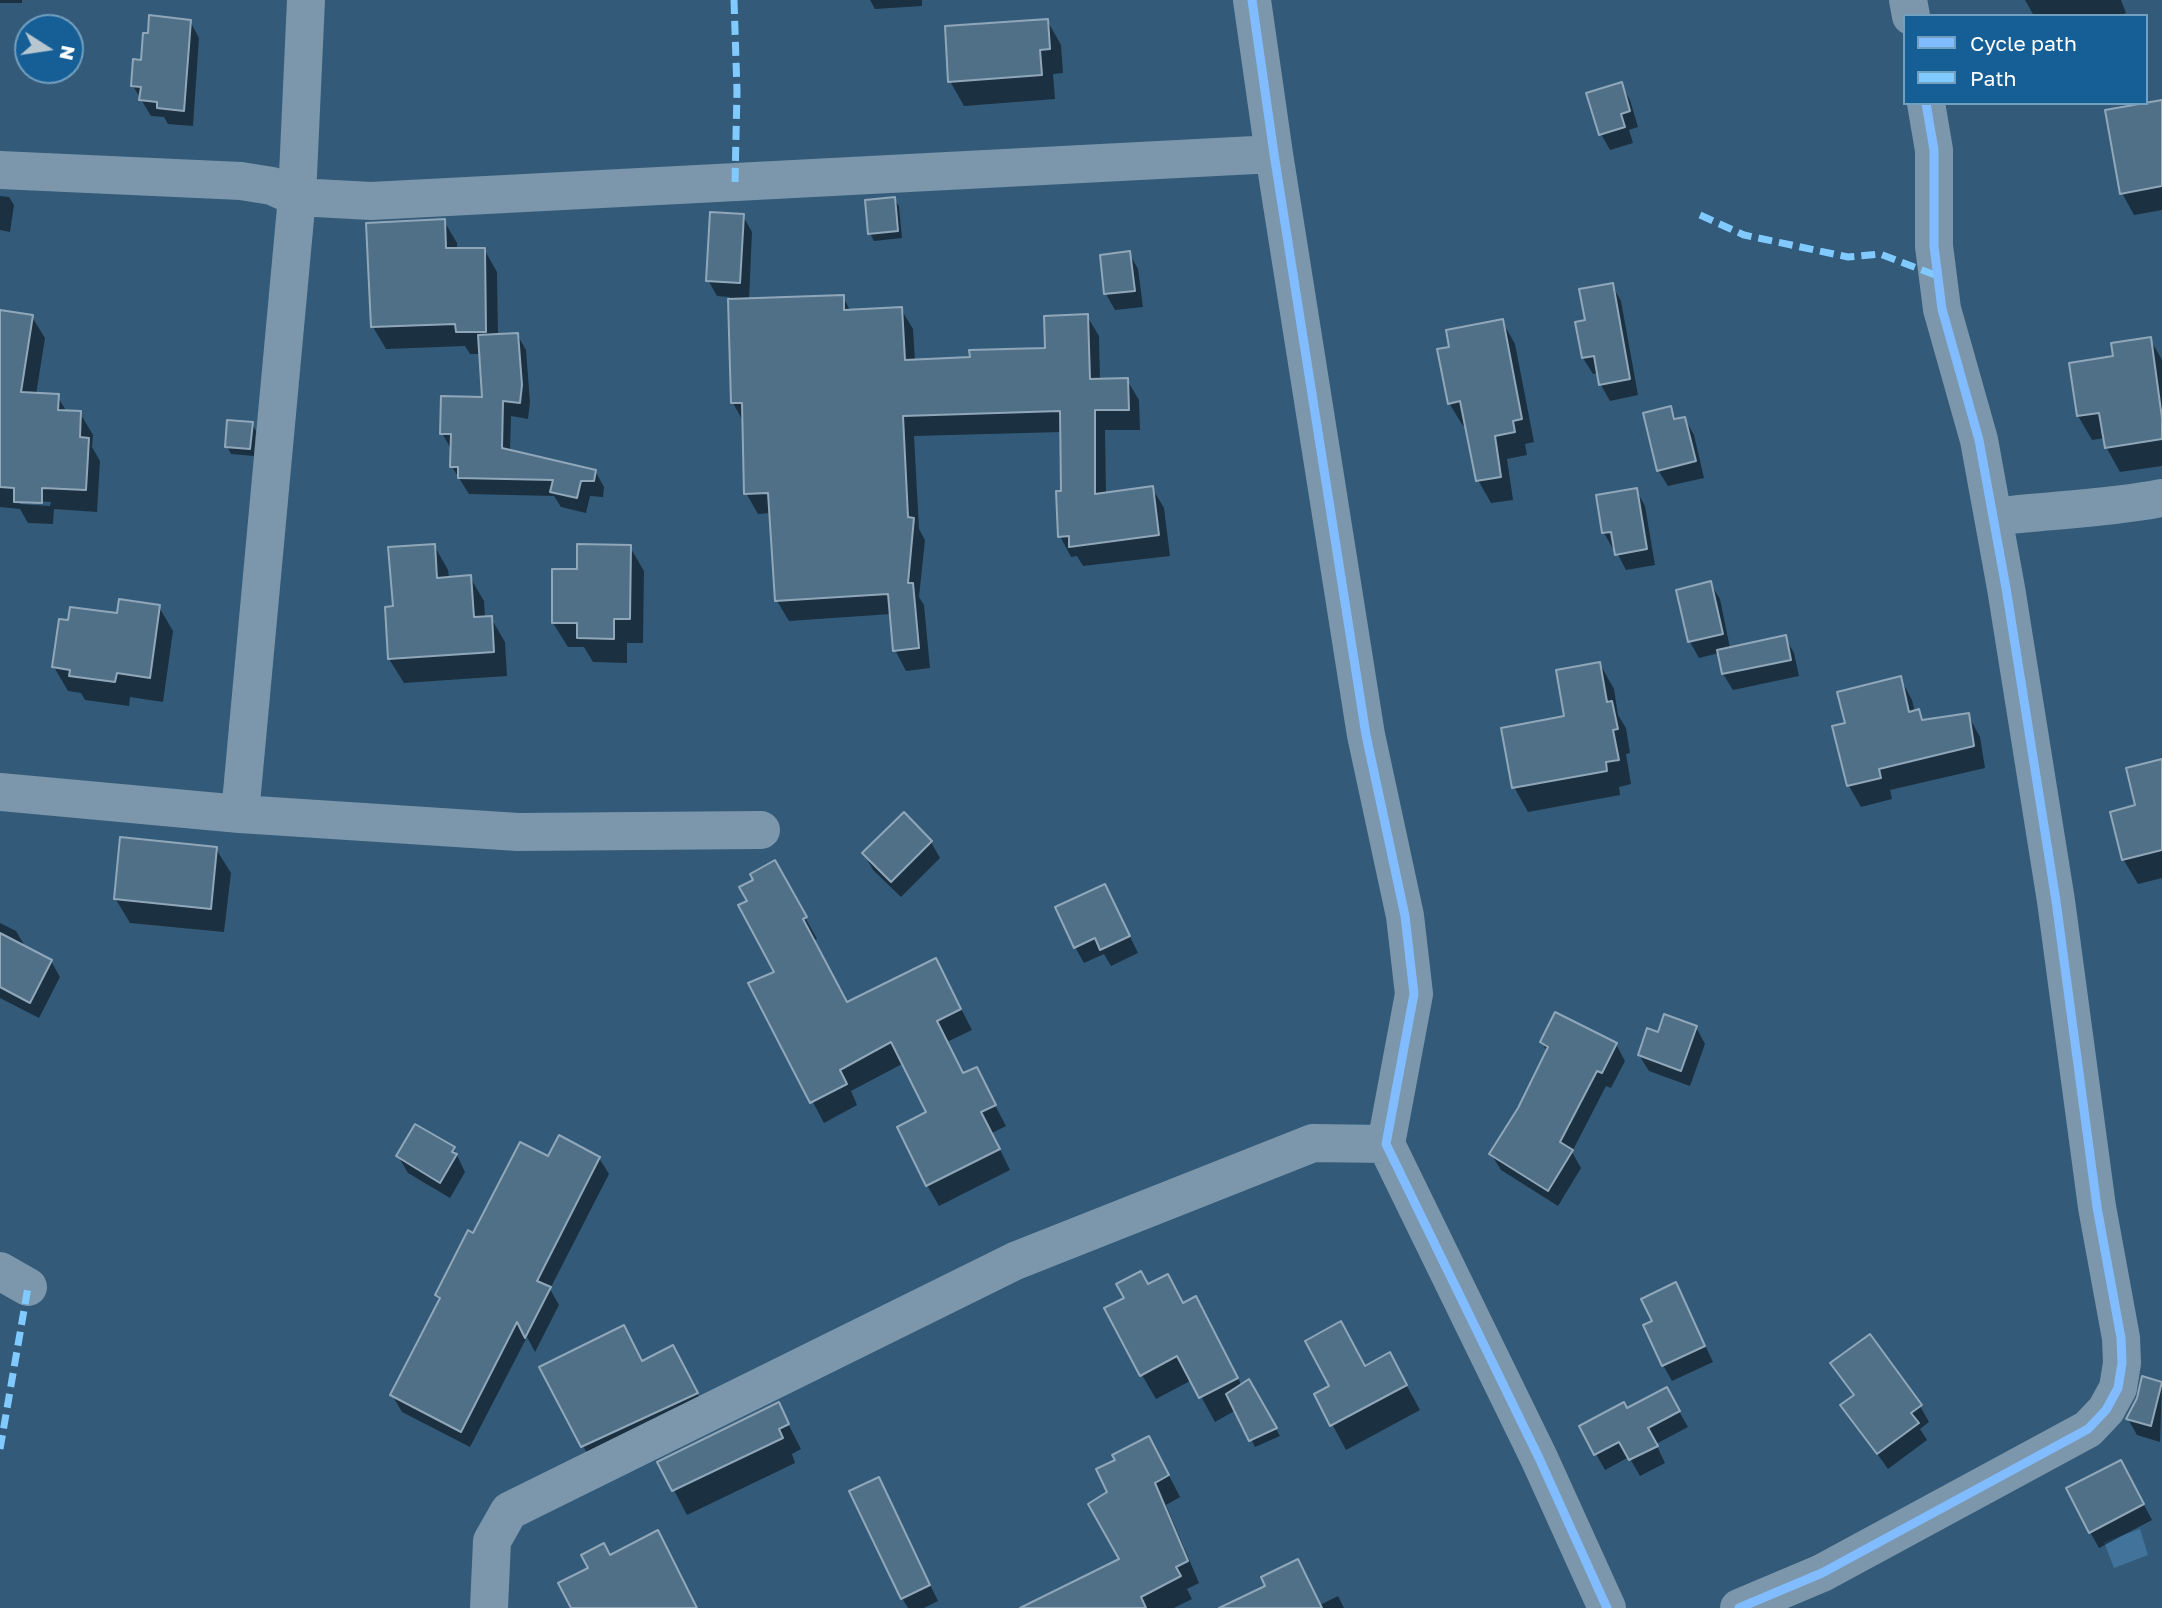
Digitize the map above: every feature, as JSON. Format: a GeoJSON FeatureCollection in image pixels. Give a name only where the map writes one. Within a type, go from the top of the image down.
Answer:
{"type":"FeatureCollection","features":[{"type":"Feature","properties":{"kind":"street"},"geometry":{"type":"LineString","coordinates":[[240,814],[297,197],[306,0]]}},
{"type":"Feature","properties":{"kind":"street"},"geometry":{"type":"LineString","coordinates":[[1252,0],[1366,735],[1405,916],[1413,994],[1386,1144],[1539,1458],[1607,1608]]}},
{"type":"Feature","properties":{"kind":"street"},"geometry":{"type":"LineString","coordinates":[[1739,1608],[1822,1573],[2088,1429],[2106,1410],[2118,1388],[2122,1363],[2121,1338],[2097,1207],[2056,901],[1993,517],[1979,440],[1942,309],[1934,246],[1934,150],[1926,105]]}},
{"type":"Feature","properties":{"kind":"street"},"geometry":{"type":"LineString","coordinates":[[0,170],[241,181],[272,186],[297,197],[370,201],[1274,154]]}},
{"type":"Feature","properties":{"kind":"street"},"geometry":{"type":"LineString","coordinates":[[1993,517],[2127,505],[2162,498]]}},
{"type":"Feature","properties":{"kind":"street"},"geometry":{"type":"LineString","coordinates":[[0,792],[240,814],[518,832],[761,830]]}},
{"type":"Feature","properties":{"kind":"street"},"geometry":{"type":"LineString","coordinates":[[489,1608],[492,1541],[509,1511],[1015,1261],[1313,1143],[1386,1144]]}},
{"type":"Feature","properties":{"kind":"water"},"geometry":{"type":"Polygon","coordinates":[[[2140,1529],[2148,1555],[2114,1568],[2104,1542],[2140,1529]]]}},
{"type":"Feature","properties":{"kind":"building"},"geometry":{"type":"Polygon","coordinates":[[[149,15],[191,20],[184,111],[157,108],[157,102],[139,100],[141,87],[131,86],[133,59],[141,60],[143,33],[148,33],[149,15]]]}},
{"type":"Feature","properties":{"kind":"building"},"geometry":{"type":"Polygon","coordinates":[[[1048,19],[1050,49],[1040,50],[1042,75],[948,82],[945,26],[1048,19]]]}},
{"type":"Feature","properties":{"kind":"building"},"geometry":{"type":"Polygon","coordinates":[[[1622,82],[1630,111],[1621,114],[1625,127],[1599,135],[1586,93],[1622,82]]]}},
{"type":"Feature","properties":{"kind":"building"},"geometry":{"type":"Polygon","coordinates":[[[2162,100],[2162,186],[2120,194],[2105,110],[2148,105],[2148,102],[2162,100]]]}},
{"type":"Feature","properties":{"kind":"building"},"geometry":{"type":"Polygon","coordinates":[[[895,197],[898,231],[868,234],[865,200],[895,197]]]}},
{"type":"Feature","properties":{"kind":"building"},"geometry":{"type":"Polygon","coordinates":[[[710,212],[744,214],[740,283],[706,281],[710,212]]]}},
{"type":"Feature","properties":{"kind":"building"},"geometry":{"type":"Polygon","coordinates":[[[445,219],[446,248],[485,248],[486,332],[456,332],[455,324],[371,327],[366,223],[445,219]]]}},
{"type":"Feature","properties":{"kind":"building"},"geometry":{"type":"Polygon","coordinates":[[[1130,251],[1135,291],[1104,294],[1100,255],[1130,251]]]}},
{"type":"Feature","properties":{"kind":"building"},"geometry":{"type":"Polygon","coordinates":[[[1613,283],[1630,379],[1599,385],[1594,356],[1582,358],[1575,322],[1585,320],[1579,289],[1613,283]]]}},
{"type":"Feature","properties":{"kind":"building"},"geometry":{"type":"Polygon","coordinates":[[[844,295],[844,310],[902,307],[905,360],[970,357],[969,350],[1045,348],[1044,316],[1088,314],[1090,379],[1128,378],[1129,410],[1095,410],[1095,494],[1153,486],[1159,535],[1069,547],[1069,536],[1058,537],[1056,491],[1061,491],[1060,411],[903,416],[908,517],[914,518],[908,583],[913,583],[919,648],[893,651],[888,594],[775,601],[768,493],[744,494],[742,403],[731,403],[728,299],[844,295]]]}},
{"type":"Feature","properties":{"kind":"building"},"geometry":{"type":"Polygon","coordinates":[[[0,310],[33,315],[21,392],[59,394],[58,410],[81,411],[80,437],[89,438],[86,490],[42,488],[42,503],[14,502],[14,488],[0,487],[0,310]]]}},
{"type":"Feature","properties":{"kind":"building"},"geometry":{"type":"Polygon","coordinates":[[[1503,319],[1522,419],[1513,421],[1515,432],[1495,436],[1501,477],[1476,481],[1460,401],[1448,404],[1437,349],[1449,347],[1446,330],[1503,319]]]}},
{"type":"Feature","properties":{"kind":"building"},"geometry":{"type":"Polygon","coordinates":[[[518,333],[522,385],[520,403],[503,401],[502,448],[596,470],[594,481],[581,481],[577,498],[550,492],[553,480],[458,478],[458,467],[450,467],[451,434],[440,434],[441,396],[482,397],[478,335],[518,333]]]}},
{"type":"Feature","properties":{"kind":"building"},"geometry":{"type":"Polygon","coordinates":[[[2151,337],[2162,418],[2162,439],[2105,448],[2099,413],[2077,416],[2069,363],[2113,356],[2111,343],[2151,337]]]}},
{"type":"Feature","properties":{"kind":"building"},"geometry":{"type":"Polygon","coordinates":[[[1671,406],[1674,419],[1685,417],[1696,461],[1657,471],[1643,413],[1671,406]]]}},
{"type":"Feature","properties":{"kind":"building"},"geometry":{"type":"Polygon","coordinates":[[[227,420],[253,422],[250,449],[225,447],[227,420]]]}},
{"type":"Feature","properties":{"kind":"building"},"geometry":{"type":"Polygon","coordinates":[[[1637,488],[1647,549],[1615,555],[1611,532],[1602,533],[1596,495],[1637,488]]]}},
{"type":"Feature","properties":{"kind":"building"},"geometry":{"type":"Polygon","coordinates":[[[435,544],[437,578],[471,575],[474,617],[492,616],[494,652],[388,659],[385,607],[393,606],[388,547],[435,544]]]}},
{"type":"Feature","properties":{"kind":"building"},"geometry":{"type":"Polygon","coordinates":[[[577,544],[631,545],[630,619],[614,619],[614,639],[577,638],[577,623],[552,623],[552,569],[577,569],[577,544]]]}},
{"type":"Feature","properties":{"kind":"building"},"geometry":{"type":"Polygon","coordinates":[[[1711,581],[1723,634],[1688,642],[1676,590],[1711,581]]]}},
{"type":"Feature","properties":{"kind":"building"},"geometry":{"type":"Polygon","coordinates":[[[119,599],[160,605],[150,678],[117,673],[115,682],[69,676],[70,670],[52,667],[59,619],[68,620],[70,607],[117,613],[119,599]]]}},
{"type":"Feature","properties":{"kind":"building"},"geometry":{"type":"Polygon","coordinates":[[[1786,635],[1791,660],[1722,674],[1717,650],[1786,635]]]}},
{"type":"Feature","properties":{"kind":"building"},"geometry":{"type":"Polygon","coordinates":[[[1600,662],[1607,702],[1612,701],[1618,729],[1613,730],[1619,760],[1606,762],[1607,771],[1512,788],[1501,728],[1564,716],[1556,670],[1600,662]]]}},
{"type":"Feature","properties":{"kind":"building"},"geometry":{"type":"Polygon","coordinates":[[[1901,676],[1909,712],[1919,709],[1922,720],[1969,713],[1974,746],[1879,769],[1881,778],[1847,786],[1832,726],[1845,723],[1837,692],[1901,676]]]}},
{"type":"Feature","properties":{"kind":"building"},"geometry":{"type":"Polygon","coordinates":[[[2162,759],[2162,850],[2122,860],[2110,812],[2135,805],[2126,768],[2162,759]]]}},
{"type":"Feature","properties":{"kind":"building"},"geometry":{"type":"Polygon","coordinates":[[[904,812],[932,841],[891,882],[862,853],[904,812]]]}},
{"type":"Feature","properties":{"kind":"building"},"geometry":{"type":"Polygon","coordinates":[[[120,837],[217,847],[211,909],[114,899],[120,837]]]}},
{"type":"Feature","properties":{"kind":"building"},"geometry":{"type":"Polygon","coordinates":[[[775,860],[807,917],[803,919],[847,1002],[936,958],[961,1009],[937,1021],[963,1073],[977,1067],[996,1105],[981,1112],[1000,1149],[926,1186],[897,1127],[926,1112],[891,1042],[840,1070],[847,1084],[810,1103],[748,983],[774,972],[738,905],[747,901],[739,887],[753,880],[750,874],[775,860]]]}},
{"type":"Feature","properties":{"kind":"building"},"geometry":{"type":"Polygon","coordinates":[[[1105,884],[1130,936],[1100,950],[1095,938],[1074,948],[1055,907],[1105,884]]]}},
{"type":"Feature","properties":{"kind":"building"},"geometry":{"type":"Polygon","coordinates":[[[0,933],[52,960],[30,1003],[0,987],[0,933]]]}},
{"type":"Feature","properties":{"kind":"building"},"geometry":{"type":"Polygon","coordinates":[[[1555,1012],[1617,1043],[1602,1073],[1597,1071],[1560,1142],[1573,1150],[1548,1191],[1489,1154],[1518,1108],[1548,1047],[1540,1042],[1555,1012]]]}},
{"type":"Feature","properties":{"kind":"building"},"geometry":{"type":"Polygon","coordinates":[[[1664,1014],[1697,1026],[1681,1071],[1638,1055],[1647,1028],[1658,1032],[1664,1014]]]}},
{"type":"Feature","properties":{"kind":"building"},"geometry":{"type":"Polygon","coordinates":[[[415,1124],[455,1147],[452,1152],[457,1154],[440,1183],[396,1156],[415,1124]]]}},
{"type":"Feature","properties":{"kind":"building"},"geometry":{"type":"Polygon","coordinates":[[[559,1135],[600,1157],[537,1281],[551,1287],[525,1338],[517,1322],[461,1432],[390,1395],[440,1298],[435,1295],[468,1230],[473,1233],[520,1142],[548,1156],[559,1135]]]}},
{"type":"Feature","properties":{"kind":"building"},"geometry":{"type":"Polygon","coordinates":[[[1141,1271],[1148,1284],[1168,1274],[1183,1303],[1196,1296],[1238,1378],[1199,1398],[1177,1356],[1140,1376],[1104,1308],[1124,1298],[1116,1284],[1141,1271]]]}},
{"type":"Feature","properties":{"kind":"building"},"geometry":{"type":"Polygon","coordinates":[[[1676,1282],[1705,1346],[1662,1366],[1643,1325],[1652,1321],[1641,1299],[1676,1282]]]}},
{"type":"Feature","properties":{"kind":"building"},"geometry":{"type":"Polygon","coordinates":[[[1341,1321],[1365,1366],[1390,1352],[1407,1385],[1330,1426],[1314,1394],[1329,1386],[1305,1341],[1341,1321]]]}},
{"type":"Feature","properties":{"kind":"building"},"geometry":{"type":"Polygon","coordinates":[[[624,1325],[642,1361],[673,1345],[698,1393],[581,1447],[539,1367],[624,1325]]]}},
{"type":"Feature","properties":{"kind":"building"},"geometry":{"type":"Polygon","coordinates":[[[1870,1334],[1922,1405],[1911,1413],[1919,1423],[1877,1454],[1840,1405],[1854,1395],[1830,1363],[1870,1334]]]}},
{"type":"Feature","properties":{"kind":"building"},"geometry":{"type":"Polygon","coordinates":[[[2142,1376],[2162,1382],[2151,1426],[2126,1419],[2137,1398],[2142,1376]]]}},
{"type":"Feature","properties":{"kind":"building"},"geometry":{"type":"Polygon","coordinates":[[[1249,1379],[1277,1428],[1249,1441],[1226,1394],[1249,1379]]]}},
{"type":"Feature","properties":{"kind":"building"},"geometry":{"type":"Polygon","coordinates":[[[1667,1387],[1680,1411],[1648,1428],[1658,1446],[1629,1460],[1619,1442],[1594,1455],[1579,1426],[1624,1402],[1627,1408],[1667,1387]]]}},
{"type":"Feature","properties":{"kind":"building"},"geometry":{"type":"Polygon","coordinates":[[[779,1402],[789,1424],[779,1429],[783,1438],[672,1491],[657,1462],[779,1402]]]}},
{"type":"Feature","properties":{"kind":"building"},"geometry":{"type":"Polygon","coordinates":[[[1149,1436],[1169,1475],[1155,1483],[1188,1561],[1176,1567],[1181,1576],[1141,1597],[1146,1608],[1020,1608],[1119,1559],[1088,1504],[1107,1492],[1096,1469],[1115,1460],[1112,1455],[1149,1436]]]}},
{"type":"Feature","properties":{"kind":"building"},"geometry":{"type":"Polygon","coordinates":[[[2121,1460],[2144,1504],[2089,1533],[2066,1488],[2121,1460]]]}},
{"type":"Feature","properties":{"kind":"building"},"geometry":{"type":"Polygon","coordinates":[[[879,1477],[930,1585],[901,1599],[849,1491],[879,1477]]]}},
{"type":"Feature","properties":{"kind":"building"},"geometry":{"type":"Polygon","coordinates":[[[658,1530],[697,1608],[571,1608],[558,1583],[588,1568],[581,1555],[604,1543],[610,1555],[658,1530]]]}},
{"type":"Feature","properties":{"kind":"building"},"geometry":{"type":"Polygon","coordinates":[[[1298,1559],[1322,1608],[1219,1608],[1265,1586],[1261,1577],[1298,1559]]]}},
{"type":"Feature","properties":{"kind":"marked path"},"geometry":{"type":"LineString","coordinates":[[734,0],[737,91],[735,182]]}},
{"type":"Feature","properties":{"kind":"marked path"},"geometry":{"type":"LineString","coordinates":[[1700,215],[1744,235],[1848,257],[1880,254],[1938,276]]}},
{"type":"Feature","properties":{"kind":"marked path"},"geometry":{"type":"LineString","coordinates":[[0,1449],[28,1287]]}},
{"type":"Feature","properties":{"kind":"cycle path"},"geometry":{"type":"LineString","coordinates":[[1252,0],[1366,735],[1405,916],[1414,994],[1386,1144],[1539,1458],[1607,1608]]}},
{"type":"Feature","properties":{"kind":"cycle path"},"geometry":{"type":"LineString","coordinates":[[1739,1608],[1822,1573],[2088,1429],[2106,1410],[2118,1388],[2122,1363],[2121,1338],[2097,1207],[2056,901],[2006,588],[1979,440],[1942,309],[1934,246],[1934,150],[1926,105]]}}]}
